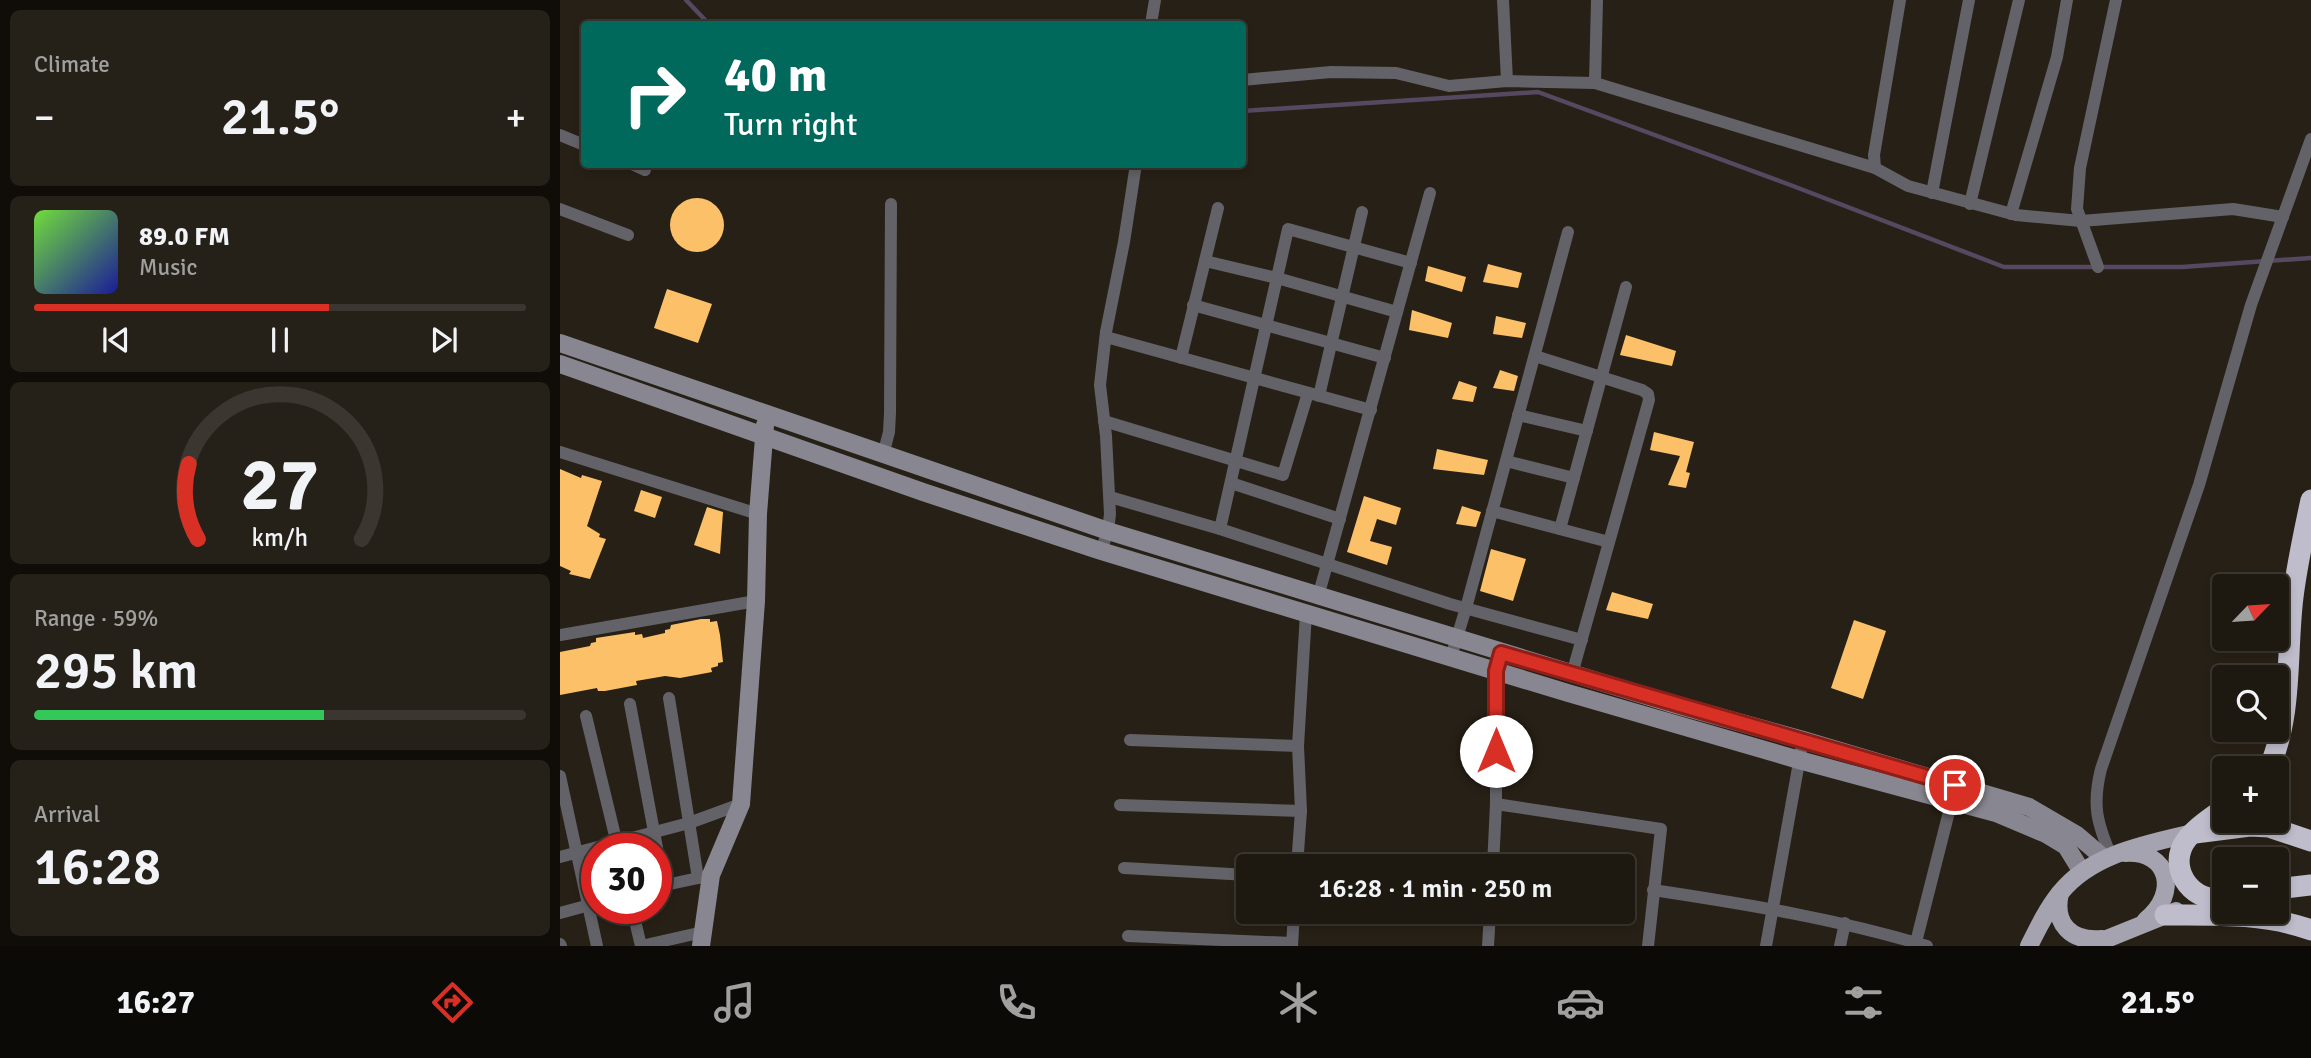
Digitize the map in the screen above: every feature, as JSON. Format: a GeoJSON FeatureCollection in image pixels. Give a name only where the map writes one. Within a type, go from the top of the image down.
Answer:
{"type":"FeatureCollection","features":[{"type":"Feature","properties":{"kind":"highway"},"geometry":{"type":"LineString","coordinates":[[2275,756],[2287,691],[2293,598],[2311,500]]}},
{"type":"Feature","properties":{"kind":"highway"},"geometry":{"type":"LineString","coordinates":[[2212,818],[2183,845],[2179,860],[2181,875],[2189,888],[2202,896],[2212,898]]}},
{"type":"Feature","properties":{"kind":"highway"},"geometry":{"type":"LineString","coordinates":[[2193,833],[2236,827],[2269,827],[2311,841]]}},
{"type":"Feature","properties":{"kind":"highway"},"geometry":{"type":"LineString","coordinates":[[2289,888],[2311,885]]}},
{"type":"Feature","properties":{"kind":"highway"},"geometry":{"type":"LineString","coordinates":[[2165,915],[2270,919],[2311,930]]}},
{"type":"Feature","properties":{"kind":"main road"},"geometry":{"type":"LineString","coordinates":[[2029,946],[2048,909],[2082,872],[2108,858],[2193,833]]}},
{"type":"Feature","properties":{"kind":"main road"},"geometry":{"type":"LineString","coordinates":[[2108,858],[2126,853],[2142,854],[2159,866],[2164,875],[2166,886],[2161,906],[2141,924]]}},
{"type":"Feature","properties":{"kind":"main road"},"geometry":{"type":"LineString","coordinates":[[2060,893],[2057,905],[2066,929],[2077,937],[2096,943],[2165,915],[2212,901]]}},
{"type":"Feature","properties":{"kind":"street"},"geometry":{"type":"LineString","coordinates":[[1152,21],[1155,0]]}},
{"type":"Feature","properties":{"kind":"street"},"geometry":{"type":"LineString","coordinates":[[1503,0],[1507,81]]}},
{"type":"Feature","properties":{"kind":"street"},"geometry":{"type":"LineString","coordinates":[[1595,83],[1597,0]]}},
{"type":"Feature","properties":{"kind":"street"},"geometry":{"type":"LineString","coordinates":[[1875,167],[1874,155],[1900,0]]}},
{"type":"Feature","properties":{"kind":"street"},"geometry":{"type":"LineString","coordinates":[[1932,193],[1969,0]]}},
{"type":"Feature","properties":{"kind":"street"},"geometry":{"type":"LineString","coordinates":[[1970,204],[2019,0]]}},
{"type":"Feature","properties":{"kind":"street"},"geometry":{"type":"LineString","coordinates":[[2011,214],[2057,57],[2067,0]]}},
{"type":"Feature","properties":{"kind":"street"},"geometry":{"type":"LineString","coordinates":[[2098,267],[2077,209],[2080,168],[2116,0]]}},
{"type":"Feature","properties":{"kind":"street"},"geometry":{"type":"LineString","coordinates":[[1246,80],[1357,72],[1396,73],[1449,86],[1507,81],[1595,83],[1875,167],[1908,186],[2011,214],[2081,221],[2234,209],[2283,217]]}},
{"type":"Feature","properties":{"kind":"street"},"geometry":{"type":"LineString","coordinates":[[560,135],[581,144]]}},
{"type":"Feature","properties":{"kind":"street"},"geometry":{"type":"LineString","coordinates":[[2108,858],[2095,810],[2096,790],[2199,485],[2251,305],[2283,217],[2307,163],[2311,139]]}},
{"type":"Feature","properties":{"kind":"street"},"geometry":{"type":"LineString","coordinates":[[641,168],[645,170]]}},
{"type":"Feature","properties":{"kind":"street"},"geometry":{"type":"LineString","coordinates":[[1101,551],[1108,531],[1110,497],[1100,385],[1136,168]]}},
{"type":"Feature","properties":{"kind":"street"},"geometry":{"type":"LineString","coordinates":[[1318,597],[1430,193]]}},
{"type":"Feature","properties":{"kind":"street"},"geometry":{"type":"LineString","coordinates":[[883,455],[889,432],[890,413],[891,204]]}},
{"type":"Feature","properties":{"kind":"street"},"geometry":{"type":"LineString","coordinates":[[1181,358],[1218,208]]}},
{"type":"Feature","properties":{"kind":"street"},"geometry":{"type":"LineString","coordinates":[[560,209],[628,234]]}},
{"type":"Feature","properties":{"kind":"street"},"geometry":{"type":"LineString","coordinates":[[1104,421],[1283,475],[1331,343],[1362,212]]}},
{"type":"Feature","properties":{"kind":"street"},"geometry":{"type":"LineString","coordinates":[[1220,529],[1288,229],[1411,263]]}},
{"type":"Feature","properties":{"kind":"street"},"geometry":{"type":"LineString","coordinates":[[1451,657],[1569,232]]}},
{"type":"Feature","properties":{"kind":"street"},"geometry":{"type":"LineString","coordinates":[[1205,261],[1397,312]]}},
{"type":"Feature","properties":{"kind":"street"},"geometry":{"type":"LineString","coordinates":[[1560,529],[1626,287]]}},
{"type":"Feature","properties":{"kind":"street"},"geometry":{"type":"LineString","coordinates":[[1193,305],[1385,358]]}},
{"type":"Feature","properties":{"kind":"street"},"geometry":{"type":"LineString","coordinates":[[1106,337],[1371,410]]}},
{"type":"Feature","properties":{"kind":"street"},"geometry":{"type":"LineString","coordinates":[[560,342],[1108,531],[1501,653],[1803,740],[1953,794],[2046,834],[2066,846],[2082,872]]}},
{"type":"Feature","properties":{"kind":"street"},"geometry":{"type":"LineString","coordinates":[[1535,356],[1642,390],[1648,394],[1649,400],[1572,674]]}},
{"type":"Feature","properties":{"kind":"street"},"geometry":{"type":"LineString","coordinates":[[560,364],[923,492],[1101,551],[1496,671],[1799,760],[1953,794],[2029,807],[2077,835],[2108,858]]}},
{"type":"Feature","properties":{"kind":"street"},"geometry":{"type":"LineString","coordinates":[[704,877],[741,804],[766,415]]}},
{"type":"Feature","properties":{"kind":"street"},"geometry":{"type":"LineString","coordinates":[[1518,415],[1587,431]]}},
{"type":"Feature","properties":{"kind":"street"},"geometry":{"type":"LineString","coordinates":[[560,452],[758,514]]}},
{"type":"Feature","properties":{"kind":"street"},"geometry":{"type":"LineString","coordinates":[[1506,461],[1574,478]]}},
{"type":"Feature","properties":{"kind":"street"},"geometry":{"type":"LineString","coordinates":[[1231,483],[1340,519]]}},
{"type":"Feature","properties":{"kind":"street"},"geometry":{"type":"LineString","coordinates":[[1110,497],[1220,529],[1466,608],[1582,640]]}},
{"type":"Feature","properties":{"kind":"street"},"geometry":{"type":"LineString","coordinates":[[1492,511],[1609,541]]}},
{"type":"Feature","properties":{"kind":"street"},"geometry":{"type":"LineString","coordinates":[[560,635],[756,600]]}},
{"type":"Feature","properties":{"kind":"street"},"geometry":{"type":"LineString","coordinates":[[1298,854],[1301,811],[1297,746],[1306,613]]}},
{"type":"Feature","properties":{"kind":"street"},"geometry":{"type":"LineString","coordinates":[[1494,854],[1496,671],[1501,653]]}},
{"type":"Feature","properties":{"kind":"street"},"geometry":{"type":"LineString","coordinates":[[636,924],[641,946],[702,939],[704,877],[689,823],[669,698]]}},
{"type":"Feature","properties":{"kind":"street"},"geometry":{"type":"LineString","coordinates":[[630,704],[653,831]]}},
{"type":"Feature","properties":{"kind":"street"},"geometry":{"type":"LineString","coordinates":[[586,716],[614,833]]}},
{"type":"Feature","properties":{"kind":"street"},"geometry":{"type":"LineString","coordinates":[[1129,740],[1297,746]]}},
{"type":"Feature","properties":{"kind":"street"},"geometry":{"type":"LineString","coordinates":[[1766,946],[1803,740]]}},
{"type":"Feature","properties":{"kind":"street"},"geometry":{"type":"LineString","coordinates":[[560,776],[581,865]]}},
{"type":"Feature","properties":{"kind":"street"},"geometry":{"type":"LineString","coordinates":[[1653,890],[1771,908],[1845,923],[1919,945],[1953,794]]}},
{"type":"Feature","properties":{"kind":"street"},"geometry":{"type":"LineString","coordinates":[[648,833],[689,823],[741,804]]}},
{"type":"Feature","properties":{"kind":"street"},"geometry":{"type":"LineString","coordinates":[[1496,804],[1661,830],[1648,946]]}},
{"type":"Feature","properties":{"kind":"street"},"geometry":{"type":"LineString","coordinates":[[1120,805],[1301,811]]}},
{"type":"Feature","properties":{"kind":"street"},"geometry":{"type":"LineString","coordinates":[[560,857],[581,851]]}},
{"type":"Feature","properties":{"kind":"street"},"geometry":{"type":"LineString","coordinates":[[1124,868],[1236,874]]}},
{"type":"Feature","properties":{"kind":"street"},"geometry":{"type":"LineString","coordinates":[[672,884],[704,877]]}},
{"type":"Feature","properties":{"kind":"street"},"geometry":{"type":"LineString","coordinates":[[560,914],[581,908]]}},
{"type":"Feature","properties":{"kind":"street"},"geometry":{"type":"LineString","coordinates":[[1840,946],[1845,923]]}},
{"type":"Feature","properties":{"kind":"street"},"geometry":{"type":"LineString","coordinates":[[595,924],[597,946]]}},
{"type":"Feature","properties":{"kind":"street"},"geometry":{"type":"LineString","coordinates":[[1128,936],[1292,944],[1293,924]]}},
{"type":"Feature","properties":{"kind":"street"},"geometry":{"type":"LineString","coordinates":[[1488,946],[1489,924]]}},
{"type":"Feature","properties":{"kind":"building"},"geometry":{"type":"Polygon","coordinates":[[[697,198],[716,206],[724,225],[716,244],[697,252],[678,244],[670,225],[678,206],[697,198]]]}},
{"type":"Feature","properties":{"kind":"building"},"geometry":{"type":"Polygon","coordinates":[[[1488,264],[1522,273],[1518,288],[1483,282],[1488,264]]]}},
{"type":"Feature","properties":{"kind":"building"},"geometry":{"type":"Polygon","coordinates":[[[1428,266],[1466,277],[1462,292],[1425,281],[1428,266]]]}},
{"type":"Feature","properties":{"kind":"building"},"geometry":{"type":"Polygon","coordinates":[[[667,289],[712,304],[698,343],[654,328],[667,289]]]}},
{"type":"Feature","properties":{"kind":"building"},"geometry":{"type":"Polygon","coordinates":[[[1412,310],[1452,323],[1448,338],[1409,330],[1412,310]]]}},
{"type":"Feature","properties":{"kind":"building"},"geometry":{"type":"Polygon","coordinates":[[[1496,316],[1526,323],[1522,338],[1493,334],[1496,316]]]}},
{"type":"Feature","properties":{"kind":"building"},"geometry":{"type":"Polygon","coordinates":[[[1626,335],[1676,351],[1672,366],[1620,355],[1626,335]]]}},
{"type":"Feature","properties":{"kind":"building"},"geometry":{"type":"Polygon","coordinates":[[[1500,370],[1518,376],[1514,391],[1493,388],[1500,370]]]}},
{"type":"Feature","properties":{"kind":"building"},"geometry":{"type":"Polygon","coordinates":[[[1459,381],[1477,387],[1473,402],[1452,399],[1459,381]]]}},
{"type":"Feature","properties":{"kind":"building"},"geometry":{"type":"Polygon","coordinates":[[[1654,432],[1694,442],[1686,472],[1690,473],[1686,488],[1668,485],[1680,456],[1650,450],[1654,432]]]}},
{"type":"Feature","properties":{"kind":"building"},"geometry":{"type":"Polygon","coordinates":[[[1437,449],[1488,460],[1484,475],[1433,469],[1437,449]]]}},
{"type":"Feature","properties":{"kind":"building"},"geometry":{"type":"Polygon","coordinates":[[[560,469],[581,478],[582,475],[602,481],[587,526],[600,534],[599,537],[606,539],[590,579],[569,574],[571,571],[560,566],[560,469]]]}},
{"type":"Feature","properties":{"kind":"building"},"geometry":{"type":"Polygon","coordinates":[[[641,490],[662,497],[655,518],[634,511],[641,490]]]}},
{"type":"Feature","properties":{"kind":"building"},"geometry":{"type":"Polygon","coordinates":[[[1364,496],[1401,508],[1396,525],[1377,519],[1370,541],[1392,547],[1387,565],[1347,552],[1364,496]]]}},
{"type":"Feature","properties":{"kind":"building"},"geometry":{"type":"Polygon","coordinates":[[[1462,506],[1481,512],[1476,527],[1456,524],[1462,506]]]}},
{"type":"Feature","properties":{"kind":"building"},"geometry":{"type":"Polygon","coordinates":[[[707,507],[723,512],[720,554],[694,545],[707,507]]]}},
{"type":"Feature","properties":{"kind":"building"},"geometry":{"type":"Polygon","coordinates":[[[1491,549],[1526,559],[1513,601],[1480,591],[1491,549]]]}},
{"type":"Feature","properties":{"kind":"building"},"geometry":{"type":"Polygon","coordinates":[[[1612,592],[1653,604],[1648,619],[1606,610],[1612,592]]]}},
{"type":"Feature","properties":{"kind":"building"},"geometry":{"type":"Polygon","coordinates":[[[701,619],[717,621],[720,635],[723,662],[711,668],[712,672],[680,678],[665,676],[636,681],[637,685],[605,691],[598,691],[597,688],[560,695],[560,652],[590,646],[596,642],[596,638],[635,632],[635,635],[642,634],[643,638],[665,633],[671,625],[701,619]]]}},
{"type":"Feature","properties":{"kind":"building"},"geometry":{"type":"Polygon","coordinates":[[[1854,620],[1886,631],[1863,699],[1831,688],[1854,620]]]}},
{"type":"Feature","properties":{"kind":"waterway"},"geometry":{"type":"LineString","coordinates":[[686,0],[706,21]]}},
{"type":"Feature","properties":{"kind":"waterway"},"geometry":{"type":"LineString","coordinates":[[1246,111],[1538,92],[2004,267],[2182,267],[2311,258]]}},
{"type":"Feature","properties":{"kind":"route"},"geometry":{"type":"LineString","coordinates":[[1496,751],[1496,671],[1501,653],[1955,785]]}}]}
